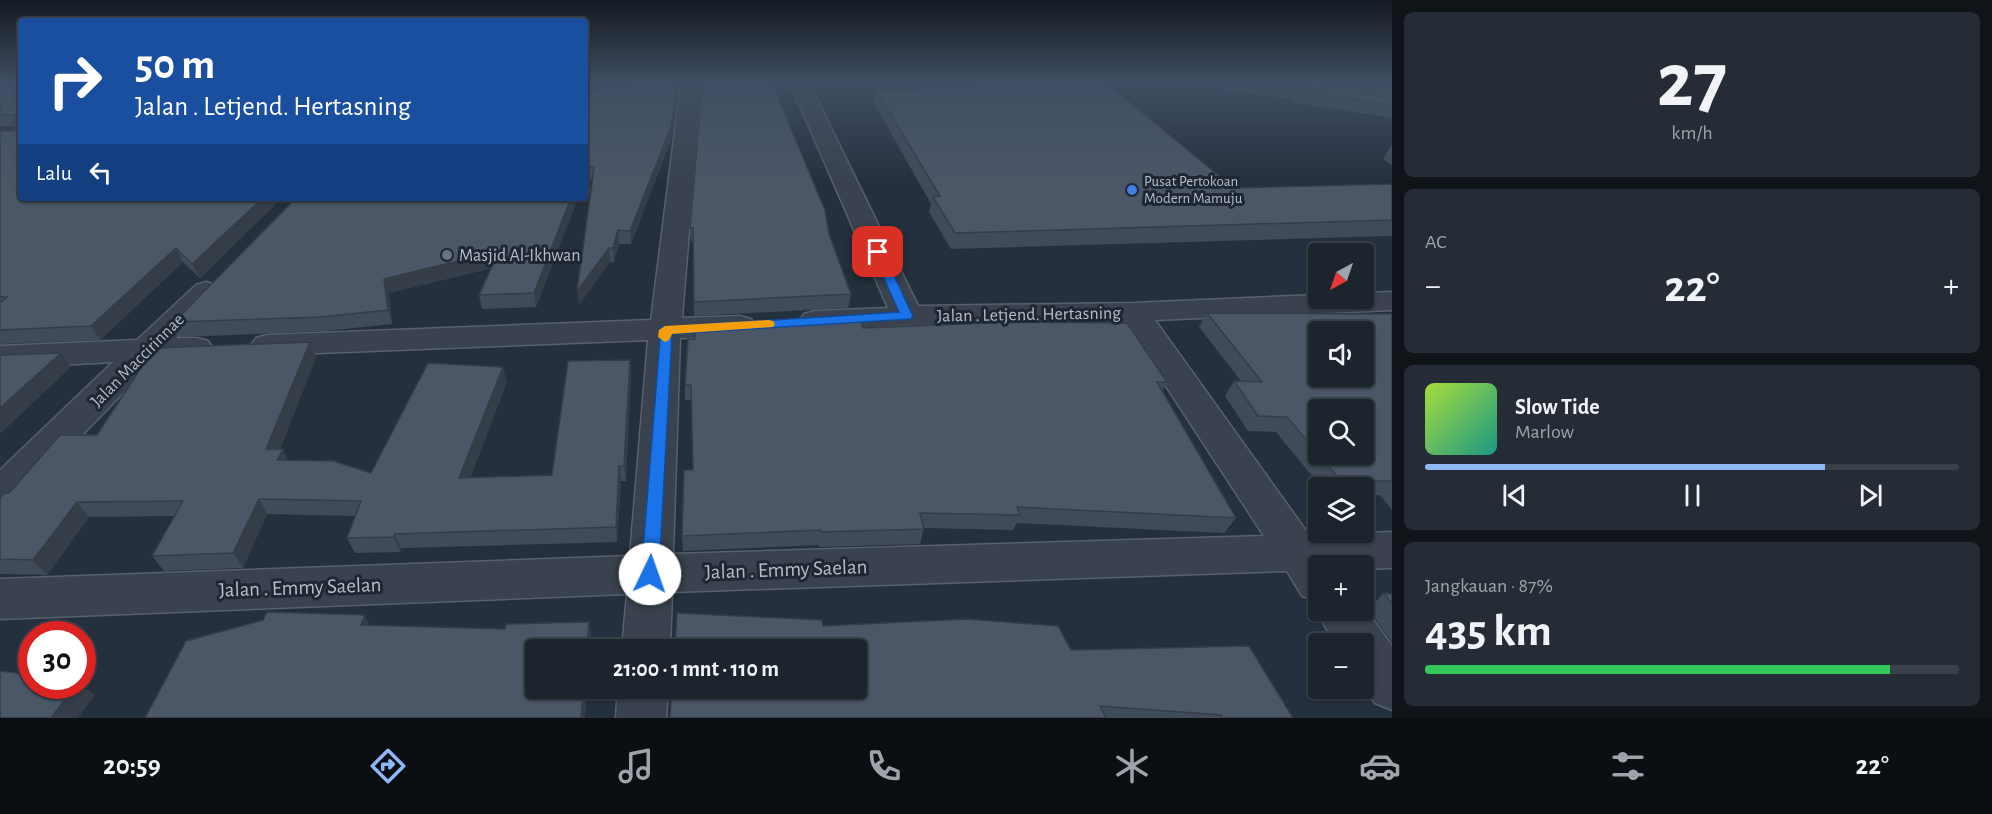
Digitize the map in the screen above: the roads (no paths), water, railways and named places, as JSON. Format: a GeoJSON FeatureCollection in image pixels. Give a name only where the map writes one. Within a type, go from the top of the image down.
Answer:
{"type":"FeatureCollection","features":[{"type":"Feature","properties":{"kind":"street"},"geometry":{"type":"LineString","coordinates":[[647,639],[665,330],[687,117]]}},
{"type":"Feature","properties":{"kind":"street"},"geometry":{"type":"LineString","coordinates":[[816,117],[907,316]]}},
{"type":"Feature","properties":{"kind":"street","name":"Jalan Maccirinnae"},"geometry":{"type":"LineString","coordinates":[[0,494],[223,274]]}},
{"type":"Feature","properties":{"kind":"street","name":"Jalan . Letjend. Hertasning"},"geometry":{"type":"LineString","coordinates":[[0,357],[665,330],[907,316],[1133,312],[1392,301]]}},
{"type":"Feature","properties":{"kind":"street"},"geometry":{"type":"LineString","coordinates":[[1133,312],[1308,567]]}},
{"type":"Feature","properties":{"kind":"street","name":"Jalan . Emmy Saelan"},"geometry":{"type":"LineString","coordinates":[[1367,555],[1392,550]]}},
{"type":"Feature","properties":{"kind":"street","name":"Jalan . Emmy Saelan"},"geometry":{"type":"LineString","coordinates":[[0,599],[650,574],[1308,567]]}},
{"type":"Feature","properties":{"kind":"street"},"geometry":{"type":"LineString","coordinates":[[1374,661],[1392,686]]}},
{"type":"Feature","properties":{"kind":"street"},"geometry":{"type":"LineString","coordinates":[[642,718],[643,699]]}},
{"type":"Feature","properties":{"kind":"place","name":"Pusat Pertokoan Modern Mamuju"},"geometry":{"type":"Point","coordinates":[1132,190]}},
{"type":"Feature","properties":{"kind":"place","name":"Masjid Al-Ikhwan"},"geometry":{"type":"Point","coordinates":[447,255]}}]}
